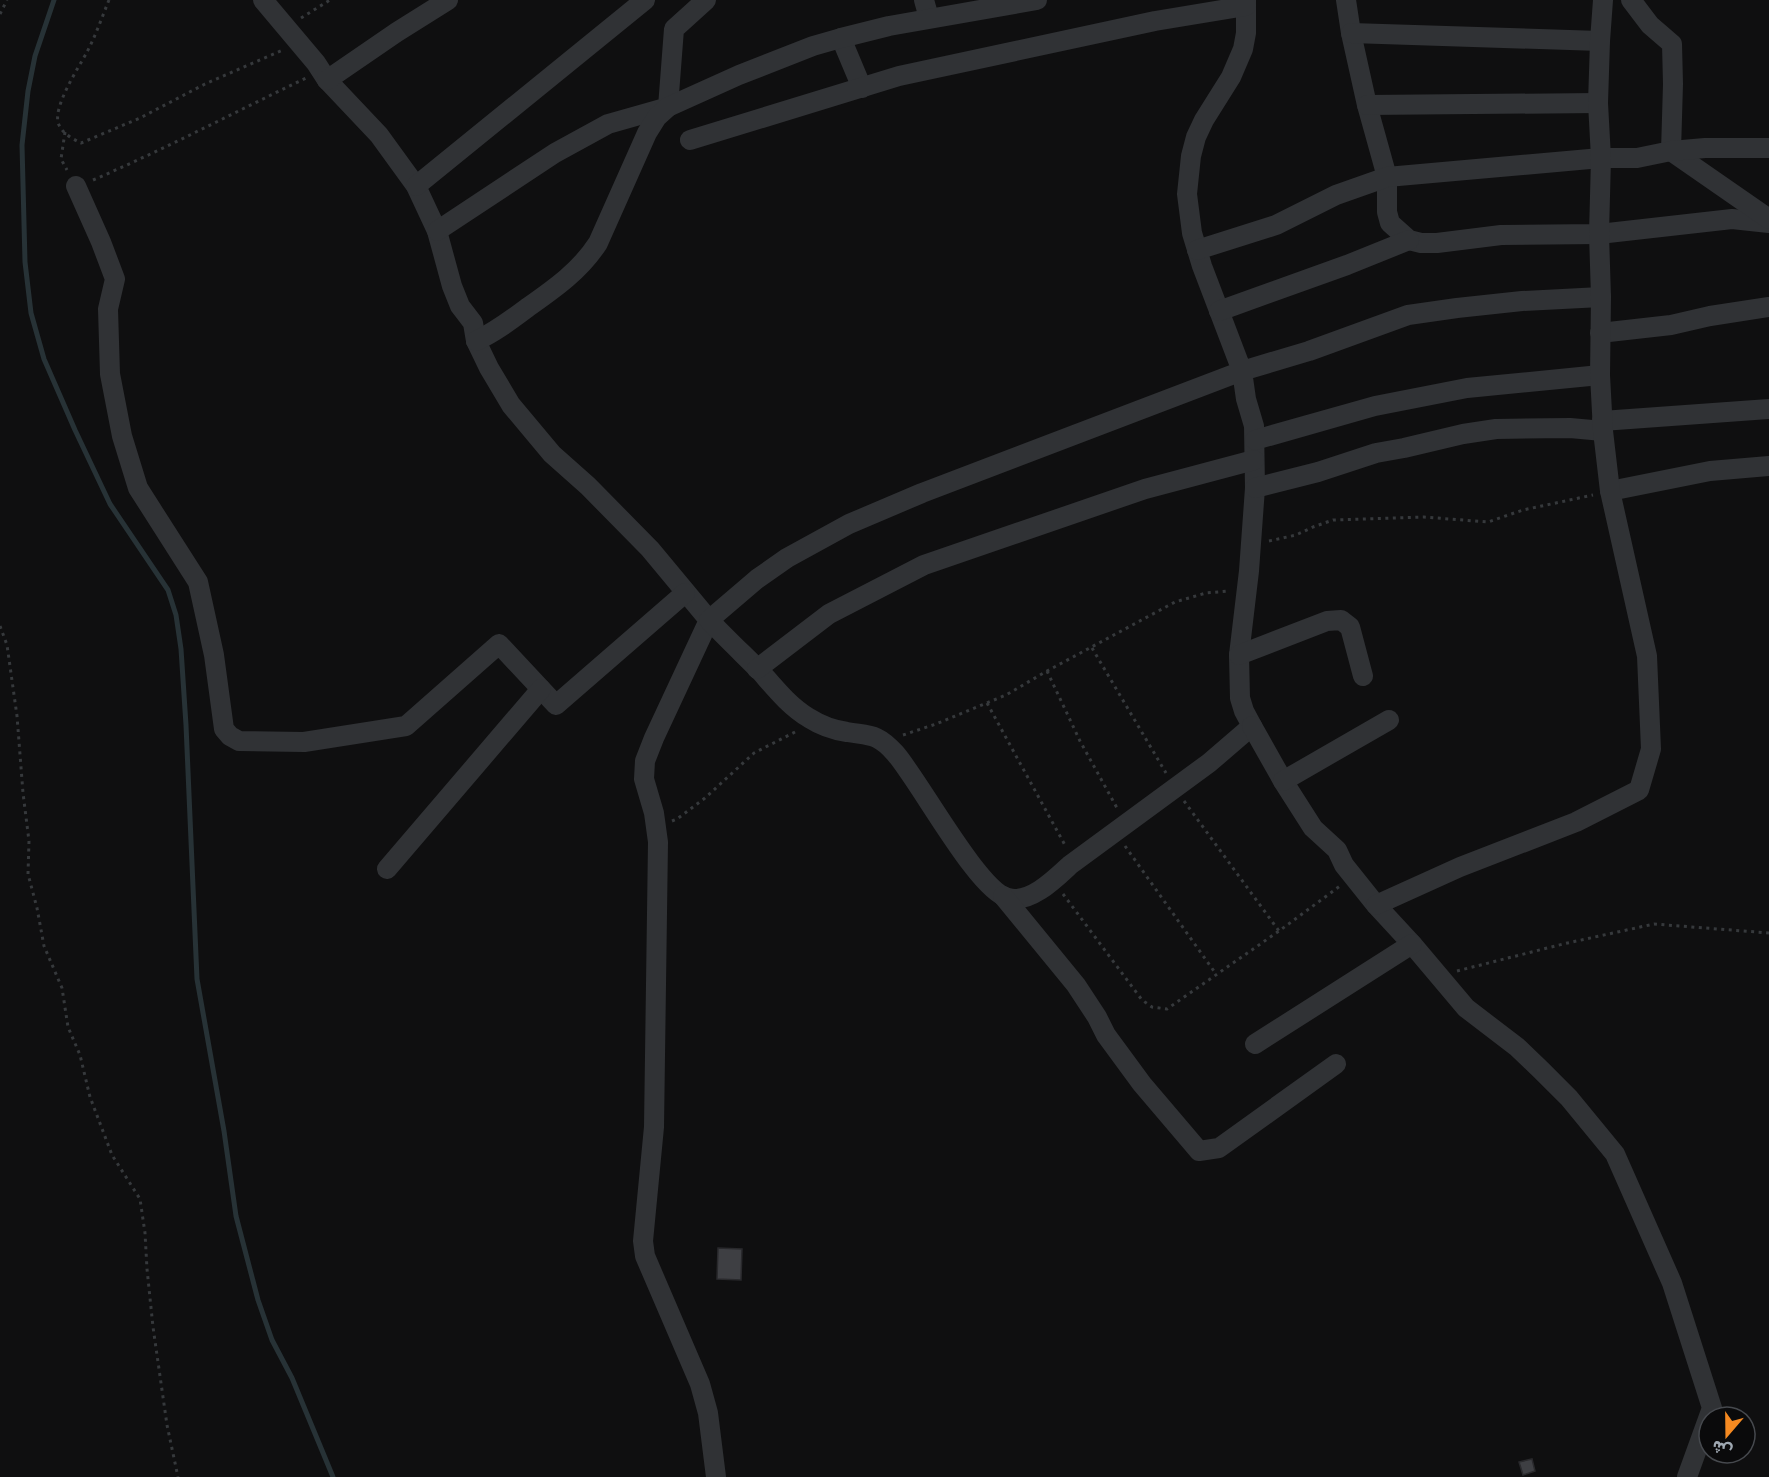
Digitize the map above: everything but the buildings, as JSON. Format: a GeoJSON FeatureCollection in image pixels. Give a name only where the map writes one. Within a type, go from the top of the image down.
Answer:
{"type":"FeatureCollection","features":[{"type":"Feature","properties":{"kind":"street"},"geometry":{"type":"LineString","coordinates":[[263,0],[325,76],[379,135],[416,186],[437,231],[460,306],[473,323],[476,341],[511,405],[530,429],[552,454],[588,486],[650,549],[709,620],[789,704],[814,721],[833,729],[874,736],[883,742],[901,760],[960,849],[996,892],[1010,899],[1026,897],[1041,889],[1120,827],[1227,749],[1252,726]]}},
{"type":"Feature","properties":{"kind":"street"},"geometry":{"type":"LineString","coordinates":[[325,76],[448,0]]}},
{"type":"Feature","properties":{"kind":"street"},"geometry":{"type":"LineString","coordinates":[[416,186],[645,0]]}},
{"type":"Feature","properties":{"kind":"street"},"geometry":{"type":"LineString","coordinates":[[476,341],[492,333],[552,290],[589,257],[598,243],[646,133],[657,117],[668,107],[674,29],[706,0]]}},
{"type":"Feature","properties":{"kind":"street"},"geometry":{"type":"LineString","coordinates":[[437,231],[555,153],[608,124],[668,107],[804,49],[926,9],[1037,0]]}},
{"type":"Feature","properties":{"kind":"street"},"geometry":{"type":"LineString","coordinates":[[1346,0],[1367,105],[1387,177],[1387,213],[1390,223],[1409,240],[1437,243],[1501,235],[1599,234],[1732,219],[1769,221]]}},
{"type":"Feature","properties":{"kind":"street"},"geometry":{"type":"LineString","coordinates":[[1376,905],[1460,867],[1576,822],[1639,789],[1651,749],[1647,656],[1610,491],[1602,426],[1599,103],[1603,0]]}},
{"type":"Feature","properties":{"kind":"street"},"geometry":{"type":"LineString","coordinates":[[1631,0],[1650,25],[1672,44],[1671,151]]}},
{"type":"Feature","properties":{"kind":"street"},"geometry":{"type":"LineString","coordinates":[[690,140],[899,76],[1246,3],[1246,33],[1238,63],[1204,120],[1191,156],[1187,194],[1188,214],[1197,250],[1242,371],[1255,440],[1255,488],[1239,655],[1240,698],[1252,726],[1282,781],[1313,828],[1336,850],[1352,876],[1466,1008],[1517,1047],[1548,1077],[1569,1098],[1615,1154],[1672,1282],[1712,1408],[1687,1477]]}},
{"type":"Feature","properties":{"kind":"street"},"geometry":{"type":"LineString","coordinates":[[1352,33],[1600,41]]}},
{"type":"Feature","properties":{"kind":"street"},"geometry":{"type":"LineString","coordinates":[[841,38],[862,88]]}},
{"type":"Feature","properties":{"kind":"street"},"geometry":{"type":"LineString","coordinates":[[1367,105],[1599,103]]}},
{"type":"Feature","properties":{"kind":"street"},"geometry":{"type":"LineString","coordinates":[[1197,250],[1276,225],[1336,195],[1387,177],[1601,158],[1637,158],[1671,151],[1705,148],[1769,148]]}},
{"type":"Feature","properties":{"kind":"street"},"geometry":{"type":"LineString","coordinates":[[1671,151],[1769,221]]}},
{"type":"Feature","properties":{"kind":"street"},"geometry":{"type":"LineString","coordinates":[[76,186],[115,279],[108,309],[110,374],[122,436],[138,488],[198,582],[214,655],[224,729],[230,736],[239,741],[304,742],[406,726],[499,644],[556,705],[685,592]]}},
{"type":"Feature","properties":{"kind":"street"},"geometry":{"type":"LineString","coordinates":[[1219,311],[1409,240]]}},
{"type":"Feature","properties":{"kind":"street"},"geometry":{"type":"LineString","coordinates":[[716,1477],[708,1413],[700,1384],[645,1256],[643,1241],[654,1127],[658,899],[658,842],[654,813],[644,779],[645,761],[662,718],[709,620],[777,565],[817,540],[849,524],[922,493],[1242,371],[1309,351],[1408,315],[1522,301],[1601,297]]}},
{"type":"Feature","properties":{"kind":"street"},"geometry":{"type":"LineString","coordinates":[[1600,333],[1671,325],[1710,316],[1769,307]]}},
{"type":"Feature","properties":{"kind":"street"},"geometry":{"type":"LineString","coordinates":[[1255,440],[1375,406],[1467,388],[1600,375]]}},
{"type":"Feature","properties":{"kind":"street"},"geometry":{"type":"LineString","coordinates":[[1255,488],[1318,472],[1376,453],[1463,434],[1496,429],[1602,426],[1769,409]]}},
{"type":"Feature","properties":{"kind":"street"},"geometry":{"type":"LineString","coordinates":[[758,669],[829,614],[924,565],[1145,489],[1254,460]]}},
{"type":"Feature","properties":{"kind":"street"},"geometry":{"type":"LineString","coordinates":[[1610,491],[1710,471],[1769,466]]}},
{"type":"Feature","properties":{"kind":"street"},"geometry":{"type":"LineString","coordinates":[[1239,655],[1328,621],[1341,620],[1350,627],[1363,676]]}},
{"type":"Feature","properties":{"kind":"street"},"geometry":{"type":"LineString","coordinates":[[387,868],[541,689]]}},
{"type":"Feature","properties":{"kind":"street"},"geometry":{"type":"LineString","coordinates":[[1282,781],[1389,720]]}},
{"type":"Feature","properties":{"kind":"street"},"geometry":{"type":"LineString","coordinates":[[1003,896],[1076,985],[1106,1035],[1142,1084],[1199,1151],[1219,1148],[1336,1064]]}},
{"type":"Feature","properties":{"kind":"street"},"geometry":{"type":"LineString","coordinates":[[1255,1044],[1412,944]]}},
{"type":"Feature","properties":{"kind":"path"},"geometry":{"type":"LineString","coordinates":[[0,14],[7,0]]}},
{"type":"Feature","properties":{"kind":"path"},"geometry":{"type":"LineString","coordinates":[[110,0],[87,51],[69,83],[57,116],[59,126],[70,137],[81,143],[140,118],[205,84],[298,43]]}},
{"type":"Feature","properties":{"kind":"path"},"geometry":{"type":"LineString","coordinates":[[286,28],[330,0]]}},
{"type":"Feature","properties":{"kind":"path"},"geometry":{"type":"LineString","coordinates":[[65,132],[61,159],[76,186],[148,156],[218,120],[325,76]]}},
{"type":"Feature","properties":{"kind":"path"},"geometry":{"type":"LineString","coordinates":[[1250,546],[1296,535],[1333,520],[1424,517],[1488,522],[1523,510],[1610,491]]}},
{"type":"Feature","properties":{"kind":"path"},"geometry":{"type":"LineString","coordinates":[[883,742],[936,724],[1006,695],[1175,602],[1206,593],[1246,591]]}},
{"type":"Feature","properties":{"kind":"path"},"geometry":{"type":"LineString","coordinates":[[0,626],[7,645],[17,716],[29,841],[28,874],[44,946],[62,988],[68,1027],[80,1055],[90,1097],[112,1155],[140,1199],[153,1327],[167,1425],[178,1477]]}},
{"type":"Feature","properties":{"kind":"path"},"geometry":{"type":"LineString","coordinates":[[1092,648],[1174,787],[1278,931]]}},
{"type":"Feature","properties":{"kind":"path"},"geometry":{"type":"LineString","coordinates":[[1047,671],[1120,827],[1216,974]]}},
{"type":"Feature","properties":{"kind":"path"},"geometry":{"type":"LineString","coordinates":[[987,703],[1074,862]]}},
{"type":"Feature","properties":{"kind":"path"},"geometry":{"type":"LineString","coordinates":[[655,821],[665,823],[677,819],[705,798],[754,753],[814,721]]}},
{"type":"Feature","properties":{"kind":"path"},"geometry":{"type":"LineString","coordinates":[[1053,881],[1142,1000],[1152,1007],[1167,1009],[1352,876]]}},
{"type":"Feature","properties":{"kind":"path"},"geometry":{"type":"LineString","coordinates":[[1438,976],[1563,944],[1654,924],[1769,933]]}},
{"type":"Feature","properties":{"kind":"waterway"},"geometry":{"type":"LineString","coordinates":[[54,0],[35,56],[28,91],[22,145],[25,262],[31,313],[44,359],[110,504],[168,590],[176,615],[181,649],[186,725],[197,979],[224,1131],[236,1216],[258,1300],[272,1340],[292,1378],[333,1477]]}}]}
